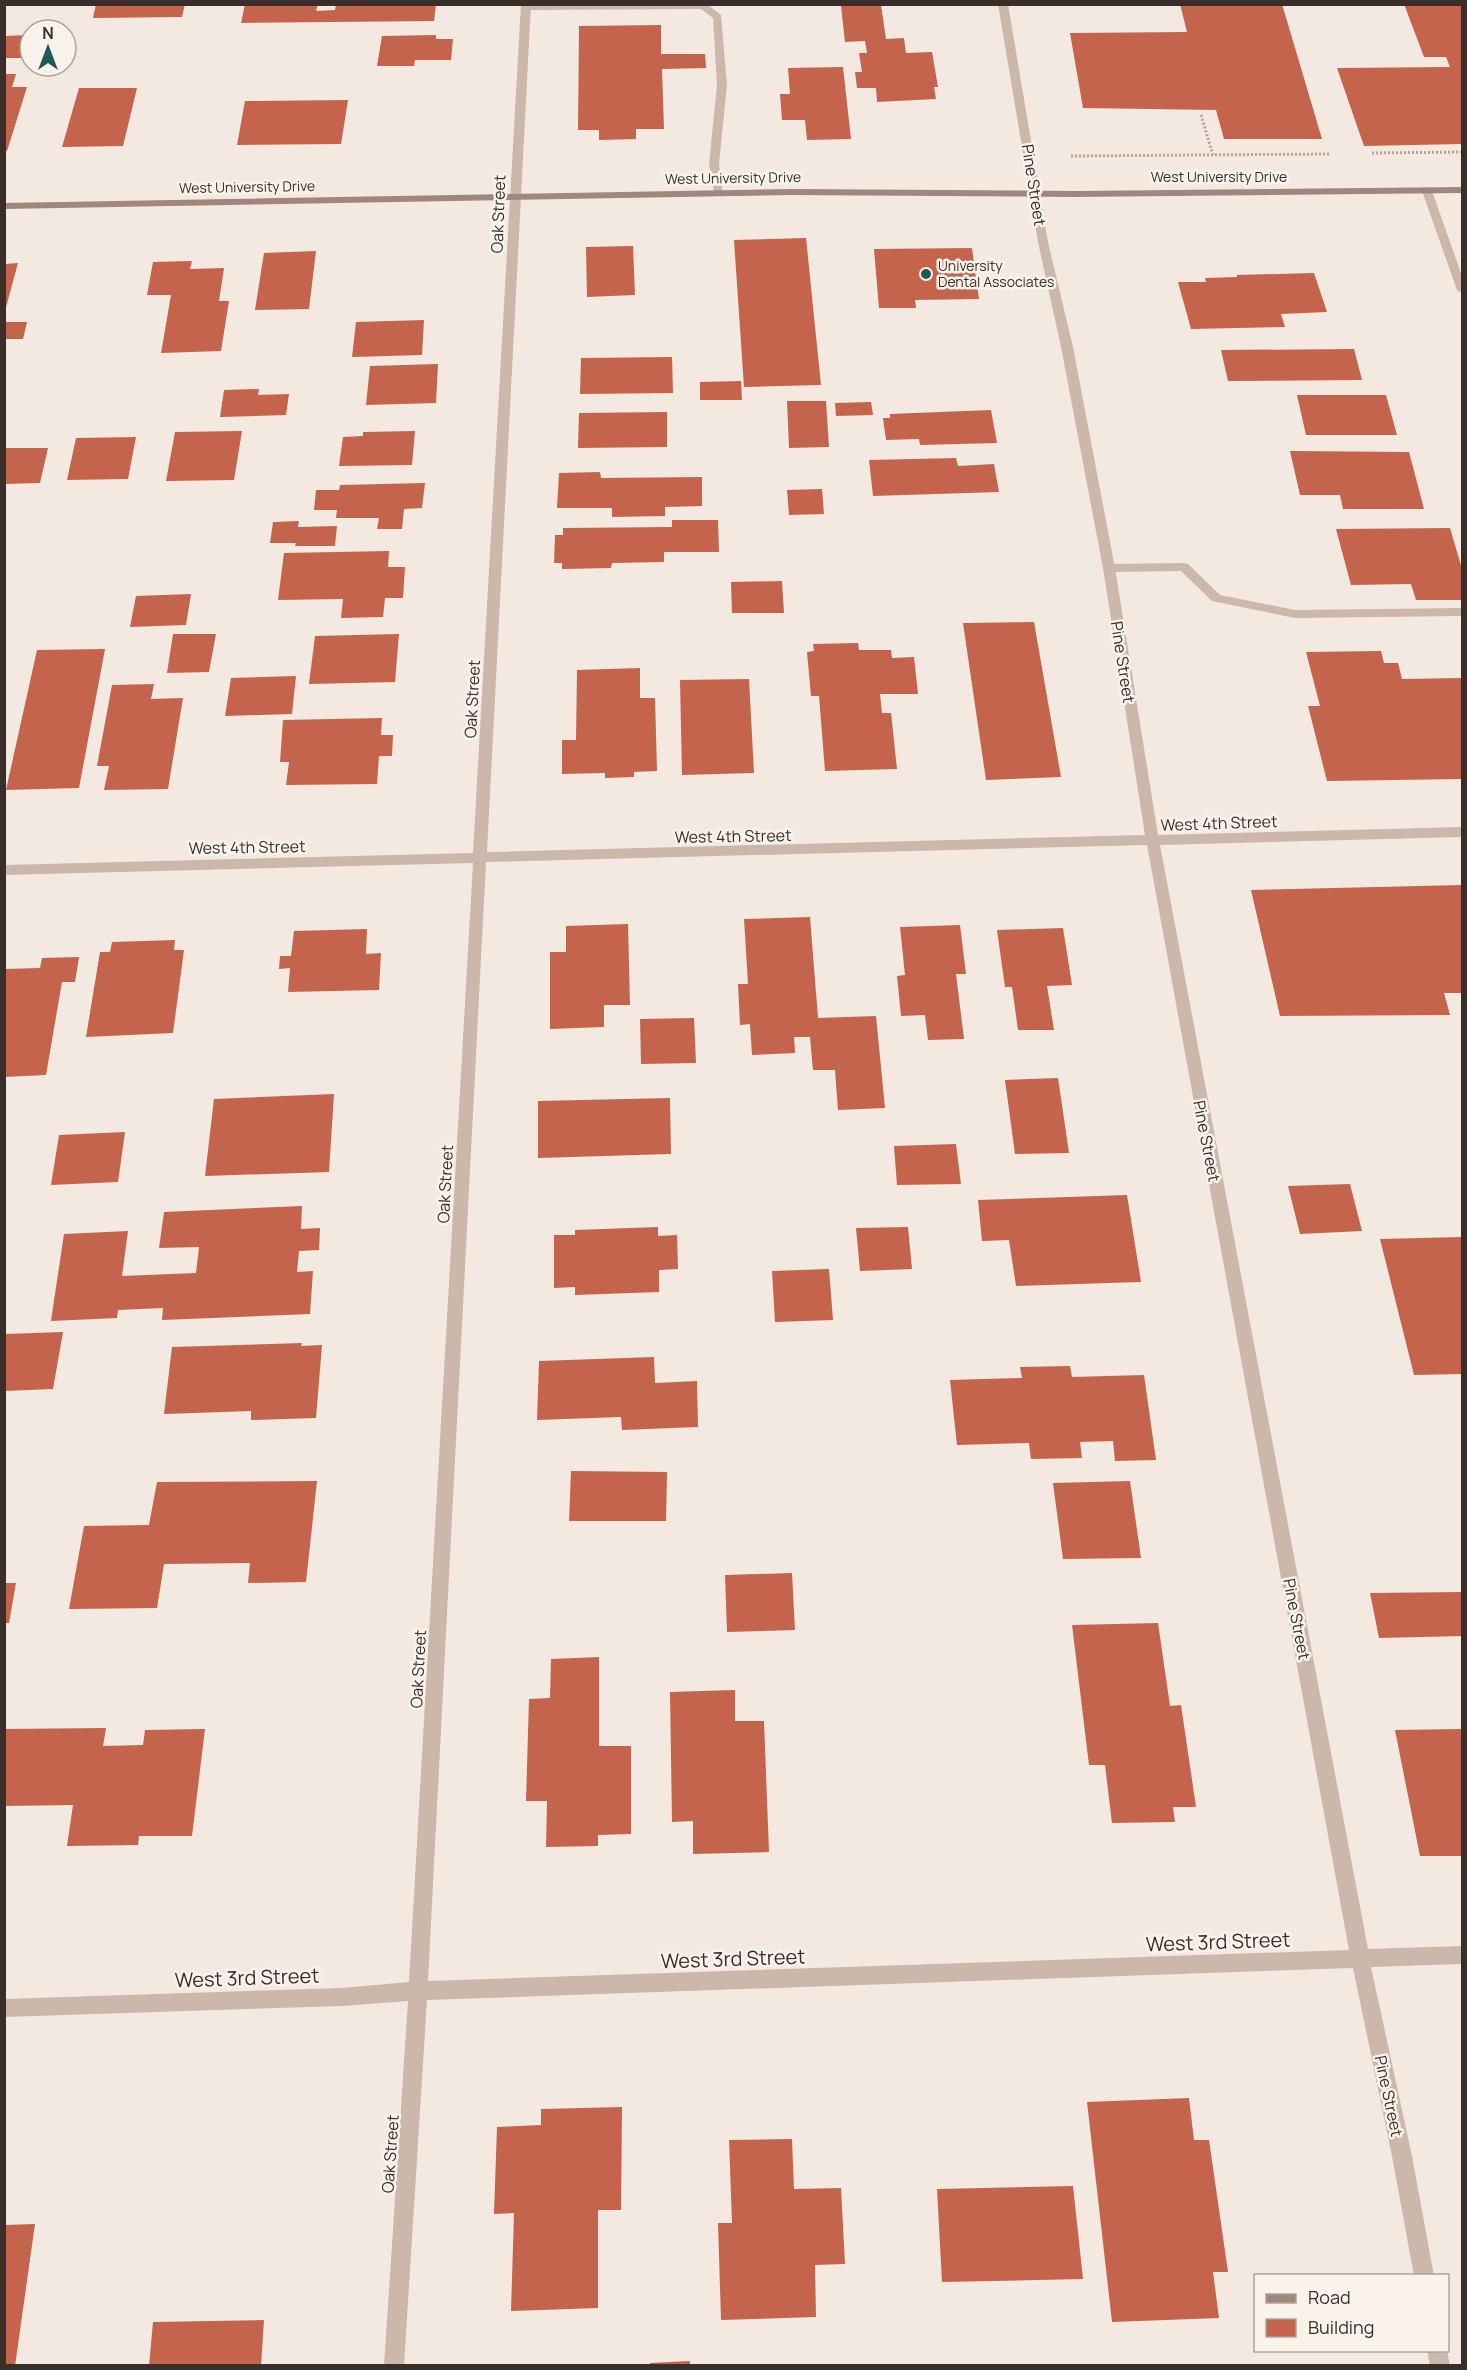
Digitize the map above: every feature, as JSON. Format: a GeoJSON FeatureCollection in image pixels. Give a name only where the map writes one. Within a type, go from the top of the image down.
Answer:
{"type":"FeatureCollection","features":[{"type":"Feature","properties":{"kind":"main road","name":"West University Drive"},"geometry":{"type":"LineString","coordinates":[[4,206],[719,193],[1462,190]]}},
{"type":"Feature","properties":{"kind":"street","name":"Pine Street"},"geometry":{"type":"LineString","coordinates":[[1003,4],[1043,242],[1067,347],[1109,568],[1152,842],[1360,1959],[1424,2274]]}},
{"type":"Feature","properties":{"kind":"street"},"geometry":{"type":"LineString","coordinates":[[526,6],[703,6],[718,17],[722,85],[714,164],[719,193]]}},
{"type":"Feature","properties":{"kind":"street","name":"Oak Street"},"geometry":{"type":"LineString","coordinates":[[394,2366],[418,1991],[526,6]]}},
{"type":"Feature","properties":{"kind":"street"},"geometry":{"type":"LineString","coordinates":[[1427,191],[1462,290]]}},
{"type":"Feature","properties":{"kind":"street"},"geometry":{"type":"LineString","coordinates":[[1109,568],[1184,567],[1216,598],[1295,614],[1462,612]]}},
{"type":"Feature","properties":{"kind":"street","name":"West 4th Street"},"geometry":{"type":"LineString","coordinates":[[4,870],[1152,842],[1462,832]]}},
{"type":"Feature","properties":{"kind":"street","name":"West 3rd Street"},"geometry":{"type":"LineString","coordinates":[[4,2008],[342,1997],[418,1991],[1462,1955]]}},
{"type":"Feature","properties":{"kind":"path"},"geometry":{"type":"LineString","coordinates":[[1201,115],[1214,155]]}},
{"type":"Feature","properties":{"kind":"path"},"geometry":{"type":"LineString","coordinates":[[1372,153],[1462,152]]}},
{"type":"Feature","properties":{"kind":"path"},"geometry":{"type":"LineString","coordinates":[[1071,156],[1330,154]]}},
{"type":"Feature","properties":{"kind":"building"},"geometry":{"type":"Polygon","coordinates":[[[96,4],[185,4],[182,17],[93,18],[96,4]]]}},
{"type":"Feature","properties":{"kind":"building"},"geometry":{"type":"Polygon","coordinates":[[[245,4],[318,4],[316,11],[335,10],[336,4],[436,4],[434,21],[241,23],[245,4]]]}},
{"type":"Feature","properties":{"kind":"building"},"geometry":{"type":"Polygon","coordinates":[[[1180,4],[1282,4],[1322,139],[1224,139],[1216,110],[1083,108],[1070,33],[1187,32],[1180,4]]]}},
{"type":"Feature","properties":{"kind":"building"},"geometry":{"type":"Polygon","coordinates":[[[1404,4],[1462,4],[1462,144],[1364,146],[1337,68],[1450,67],[1446,57],[1424,57],[1404,4]]]}},
{"type":"Feature","properties":{"kind":"building"},"geometry":{"type":"Polygon","coordinates":[[[881,5],[886,39],[904,38],[906,53],[932,52],[938,87],[934,87],[936,99],[877,102],[876,88],[857,88],[855,72],[862,72],[859,53],[867,53],[865,41],[845,42],[841,6],[881,5]]]}},
{"type":"Feature","properties":{"kind":"building"},"geometry":{"type":"Polygon","coordinates":[[[661,25],[661,54],[705,54],[706,68],[662,69],[664,129],[636,129],[636,139],[599,140],[599,130],[578,130],[579,26],[661,25]]]}},
{"type":"Feature","properties":{"kind":"building"},"geometry":{"type":"Polygon","coordinates":[[[18,35],[18,58],[4,58],[4,36],[18,35]]]}},
{"type":"Feature","properties":{"kind":"building"},"geometry":{"type":"Polygon","coordinates":[[[436,35],[436,39],[453,39],[451,60],[415,60],[414,66],[377,66],[382,36],[436,35]]]}},
{"type":"Feature","properties":{"kind":"building"},"geometry":{"type":"Polygon","coordinates":[[[843,67],[851,139],[807,140],[805,120],[782,120],[780,94],[790,94],[788,68],[843,67]]]}},
{"type":"Feature","properties":{"kind":"building"},"geometry":{"type":"Polygon","coordinates":[[[4,74],[16,74],[12,87],[27,87],[7,151],[4,151],[4,74]]]}},
{"type":"Feature","properties":{"kind":"building"},"geometry":{"type":"Polygon","coordinates":[[[79,88],[137,88],[123,146],[62,147],[79,88]]]}},
{"type":"Feature","properties":{"kind":"building"},"geometry":{"type":"Polygon","coordinates":[[[348,100],[341,144],[237,145],[245,101],[348,100]]]}},
{"type":"Feature","properties":{"kind":"building"},"geometry":{"type":"Polygon","coordinates":[[[806,238],[821,385],[744,387],[734,240],[806,238]]]}},
{"type":"Feature","properties":{"kind":"building"},"geometry":{"type":"Polygon","coordinates":[[[633,246],[635,295],[587,297],[586,247],[633,246]]]}},
{"type":"Feature","properties":{"kind":"building","name":"University Dental Associates"},"geometry":{"type":"Polygon","coordinates":[[[972,248],[979,299],[915,300],[916,308],[879,308],[874,249],[972,248]]]}},
{"type":"Feature","properties":{"kind":"building"},"geometry":{"type":"Polygon","coordinates":[[[316,251],[309,309],[255,310],[264,253],[316,251]]]}},
{"type":"Feature","properties":{"kind":"building"},"geometry":{"type":"Polygon","coordinates":[[[192,261],[190,269],[224,268],[219,301],[229,301],[221,351],[161,353],[171,295],[147,295],[153,262],[192,261]]]}},
{"type":"Feature","properties":{"kind":"building"},"geometry":{"type":"Polygon","coordinates":[[[18,263],[5,311],[5,264],[18,263]]]}},
{"type":"Feature","properties":{"kind":"building"},"geometry":{"type":"Polygon","coordinates":[[[1314,273],[1327,312],[1281,314],[1285,327],[1191,329],[1178,282],[1206,282],[1205,278],[1237,277],[1237,275],[1314,273]]]}},
{"type":"Feature","properties":{"kind":"building"},"geometry":{"type":"Polygon","coordinates":[[[424,320],[422,355],[352,357],[356,322],[424,320]]]}},
{"type":"Feature","properties":{"kind":"building"},"geometry":{"type":"Polygon","coordinates":[[[4,322],[27,322],[23,339],[4,339],[4,322]]]}},
{"type":"Feature","properties":{"kind":"building"},"geometry":{"type":"Polygon","coordinates":[[[1354,349],[1362,380],[1228,381],[1221,350],[1354,349]]]}},
{"type":"Feature","properties":{"kind":"building"},"geometry":{"type":"Polygon","coordinates":[[[672,357],[673,393],[580,394],[581,358],[672,357]]]}},
{"type":"Feature","properties":{"kind":"building"},"geometry":{"type":"Polygon","coordinates":[[[438,364],[436,403],[366,405],[370,366],[438,364]]]}},
{"type":"Feature","properties":{"kind":"building"},"geometry":{"type":"Polygon","coordinates":[[[741,381],[742,400],[700,400],[700,382],[741,381]]]}},
{"type":"Feature","properties":{"kind":"building"},"geometry":{"type":"Polygon","coordinates":[[[259,389],[258,395],[289,394],[286,415],[220,417],[224,390],[259,389]]]}},
{"type":"Feature","properties":{"kind":"building"},"geometry":{"type":"Polygon","coordinates":[[[1297,395],[1386,395],[1397,435],[1306,435],[1297,395]]]}},
{"type":"Feature","properties":{"kind":"building"},"geometry":{"type":"Polygon","coordinates":[[[787,401],[826,401],[829,447],[789,448],[787,401]]]}},
{"type":"Feature","properties":{"kind":"building"},"geometry":{"type":"Polygon","coordinates":[[[871,402],[873,415],[836,416],[835,403],[871,402]]]}},
{"type":"Feature","properties":{"kind":"building"},"geometry":{"type":"Polygon","coordinates":[[[991,410],[997,443],[920,445],[919,439],[886,440],[883,418],[890,418],[890,414],[991,410]]]}},
{"type":"Feature","properties":{"kind":"building"},"geometry":{"type":"Polygon","coordinates":[[[667,412],[667,447],[578,448],[579,413],[667,412]]]}},
{"type":"Feature","properties":{"kind":"building"},"geometry":{"type":"Polygon","coordinates":[[[242,431],[234,480],[166,481],[175,432],[242,431]]]}},
{"type":"Feature","properties":{"kind":"building"},"geometry":{"type":"Polygon","coordinates":[[[415,431],[412,465],[339,466],[343,437],[363,436],[363,432],[415,431]]]}},
{"type":"Feature","properties":{"kind":"building"},"geometry":{"type":"Polygon","coordinates":[[[136,437],[128,479],[67,480],[76,438],[136,437]]]}},
{"type":"Feature","properties":{"kind":"building"},"geometry":{"type":"Polygon","coordinates":[[[4,448],[48,448],[40,483],[4,484],[4,448]]]}},
{"type":"Feature","properties":{"kind":"building"},"geometry":{"type":"Polygon","coordinates":[[[1290,451],[1409,452],[1424,509],[1343,509],[1340,495],[1300,495],[1290,451]]]}},
{"type":"Feature","properties":{"kind":"building"},"geometry":{"type":"Polygon","coordinates":[[[956,458],[958,466],[994,464],[999,492],[873,496],[869,460],[956,458]]]}},
{"type":"Feature","properties":{"kind":"building"},"geometry":{"type":"Polygon","coordinates":[[[600,472],[601,478],[702,477],[702,506],[665,507],[665,516],[612,517],[612,508],[557,508],[559,473],[600,472]]]}},
{"type":"Feature","properties":{"kind":"building"},"geometry":{"type":"Polygon","coordinates":[[[425,483],[422,508],[404,509],[402,529],[377,529],[379,518],[336,518],[337,510],[314,510],[316,490],[339,490],[340,485],[425,483]]]}},
{"type":"Feature","properties":{"kind":"building"},"geometry":{"type":"Polygon","coordinates":[[[822,489],[824,514],[789,515],[787,490],[822,489]]]}},
{"type":"Feature","properties":{"kind":"building"},"geometry":{"type":"Polygon","coordinates":[[[672,520],[718,520],[719,552],[664,552],[664,562],[612,563],[611,568],[562,569],[562,563],[554,563],[555,535],[563,535],[563,528],[672,527],[672,520]]]}},
{"type":"Feature","properties":{"kind":"building"},"geometry":{"type":"Polygon","coordinates":[[[299,521],[298,527],[337,526],[335,546],[295,546],[296,543],[270,543],[273,522],[299,521]]]}},
{"type":"Feature","properties":{"kind":"building"},"geometry":{"type":"Polygon","coordinates":[[[1450,528],[1462,569],[1462,600],[1416,600],[1411,584],[1351,585],[1336,529],[1450,528]]]}},
{"type":"Feature","properties":{"kind":"building"},"geometry":{"type":"Polygon","coordinates":[[[389,551],[388,567],[405,567],[403,598],[385,598],[383,617],[341,618],[343,599],[278,600],[284,553],[389,551]]]}},
{"type":"Feature","properties":{"kind":"building"},"geometry":{"type":"Polygon","coordinates":[[[782,581],[784,613],[732,613],[731,582],[782,581]]]}},
{"type":"Feature","properties":{"kind":"building"},"geometry":{"type":"Polygon","coordinates":[[[191,594],[186,625],[130,627],[136,596],[191,594]]]}},
{"type":"Feature","properties":{"kind":"building"},"geometry":{"type":"Polygon","coordinates":[[[1034,622],[1061,777],[986,780],[963,623],[1034,622]]]}},
{"type":"Feature","properties":{"kind":"building"},"geometry":{"type":"Polygon","coordinates":[[[173,634],[216,634],[209,672],[167,673],[173,634]]]}},
{"type":"Feature","properties":{"kind":"building"},"geometry":{"type":"Polygon","coordinates":[[[399,634],[395,682],[309,684],[315,636],[399,634]]]}},
{"type":"Feature","properties":{"kind":"building"},"geometry":{"type":"Polygon","coordinates":[[[858,643],[859,650],[891,650],[892,658],[914,657],[918,694],[880,694],[882,713],[891,713],[897,769],[825,771],[819,696],[811,696],[807,652],[814,651],[813,644],[858,643]]]}},
{"type":"Feature","properties":{"kind":"building"},"geometry":{"type":"Polygon","coordinates":[[[105,649],[79,788],[6,790],[37,650],[105,649]]]}},
{"type":"Feature","properties":{"kind":"building"},"geometry":{"type":"Polygon","coordinates":[[[1381,651],[1384,663],[1398,663],[1402,679],[1462,678],[1462,779],[1327,781],[1308,706],[1320,706],[1306,652],[1381,651]]]}},
{"type":"Feature","properties":{"kind":"building"},"geometry":{"type":"Polygon","coordinates":[[[640,668],[640,698],[655,698],[657,771],[634,772],[634,777],[605,778],[605,773],[562,774],[562,740],[576,740],[577,670],[640,668]]]}},
{"type":"Feature","properties":{"kind":"building"},"geometry":{"type":"Polygon","coordinates":[[[296,676],[292,714],[225,716],[231,678],[296,676]]]}},
{"type":"Feature","properties":{"kind":"building"},"geometry":{"type":"Polygon","coordinates":[[[749,679],[754,773],[682,775],[680,680],[749,679]]]}},
{"type":"Feature","properties":{"kind":"building"},"geometry":{"type":"Polygon","coordinates":[[[154,684],[151,699],[183,698],[168,789],[104,790],[109,766],[97,766],[112,685],[154,684]]]}},
{"type":"Feature","properties":{"kind":"building"},"geometry":{"type":"Polygon","coordinates":[[[382,718],[381,735],[393,735],[392,756],[379,756],[377,784],[286,785],[289,762],[280,762],[283,720],[382,718]]]}},
{"type":"Feature","properties":{"kind":"building"},"geometry":{"type":"Polygon","coordinates":[[[1462,885],[1462,993],[1444,993],[1450,1015],[1280,1016],[1251,890],[1462,885]]]}},
{"type":"Feature","properties":{"kind":"building"},"geometry":{"type":"Polygon","coordinates":[[[810,917],[818,1018],[876,1016],[885,1108],[838,1110],[835,1070],[813,1070],[810,1037],[794,1037],[795,1053],[752,1055],[750,1024],[740,1025],[738,984],[748,984],[744,919],[810,917]]]}},
{"type":"Feature","properties":{"kind":"building"},"geometry":{"type":"Polygon","coordinates":[[[628,924],[630,1005],[604,1005],[604,1027],[550,1029],[550,952],[566,952],[566,926],[628,924]]]}},
{"type":"Feature","properties":{"kind":"building"},"geometry":{"type":"Polygon","coordinates":[[[960,925],[966,974],[956,974],[964,1039],[928,1040],[925,1015],[901,1016],[897,976],[905,975],[900,927],[960,925]]]}},
{"type":"Feature","properties":{"kind":"building"},"geometry":{"type":"Polygon","coordinates":[[[1063,928],[1072,985],[1047,986],[1054,1030],[1018,1030],[1012,987],[1005,987],[997,930],[1063,928]]]}},
{"type":"Feature","properties":{"kind":"building"},"geometry":{"type":"Polygon","coordinates":[[[367,929],[366,954],[381,953],[379,990],[288,992],[290,968],[279,969],[280,956],[291,956],[294,931],[367,929]]]}},
{"type":"Feature","properties":{"kind":"building"},"geometry":{"type":"Polygon","coordinates":[[[175,940],[174,950],[184,950],[173,1033],[86,1037],[100,952],[110,952],[112,942],[175,940]]]}},
{"type":"Feature","properties":{"kind":"building"},"geometry":{"type":"Polygon","coordinates":[[[79,957],[75,982],[62,982],[46,1075],[4,1077],[4,969],[40,968],[42,958],[79,957]]]}},
{"type":"Feature","properties":{"kind":"building"},"geometry":{"type":"Polygon","coordinates":[[[694,1018],[696,1063],[641,1064],[640,1019],[694,1018]]]}},
{"type":"Feature","properties":{"kind":"building"},"geometry":{"type":"Polygon","coordinates":[[[1058,1078],[1069,1153],[1015,1154],[1005,1080],[1058,1078]]]}},
{"type":"Feature","properties":{"kind":"building"},"geometry":{"type":"Polygon","coordinates":[[[334,1094],[329,1172],[205,1176],[214,1099],[334,1094]]]}},
{"type":"Feature","properties":{"kind":"building"},"geometry":{"type":"Polygon","coordinates":[[[670,1098],[671,1154],[538,1158],[538,1101],[670,1098]]]}},
{"type":"Feature","properties":{"kind":"building"},"geometry":{"type":"Polygon","coordinates":[[[125,1132],[118,1182],[51,1185],[59,1135],[125,1132]]]}},
{"type":"Feature","properties":{"kind":"building"},"geometry":{"type":"Polygon","coordinates":[[[956,1144],[961,1184],[897,1185],[894,1146],[956,1144]]]}},
{"type":"Feature","properties":{"kind":"building"},"geometry":{"type":"Polygon","coordinates":[[[1350,1184],[1362,1231],[1300,1234],[1288,1186],[1350,1184]]]}},
{"type":"Feature","properties":{"kind":"building"},"geometry":{"type":"Polygon","coordinates":[[[1127,1195],[1141,1282],[1016,1286],[1009,1240],[982,1241],[978,1200],[1127,1195]]]}},
{"type":"Feature","properties":{"kind":"building"},"geometry":{"type":"Polygon","coordinates":[[[302,1206],[301,1229],[320,1228],[319,1250],[299,1251],[297,1272],[313,1271],[310,1314],[162,1320],[163,1308],[118,1310],[117,1318],[51,1321],[64,1234],[128,1231],[122,1276],[196,1273],[199,1247],[159,1248],[164,1212],[302,1206]]]}},
{"type":"Feature","properties":{"kind":"building"},"geometry":{"type":"Polygon","coordinates":[[[658,1227],[658,1236],[677,1235],[678,1269],[659,1270],[659,1292],[575,1295],[575,1287],[554,1288],[554,1235],[575,1235],[575,1230],[658,1227]]]}},
{"type":"Feature","properties":{"kind":"building"},"geometry":{"type":"Polygon","coordinates":[[[908,1227],[912,1269],[860,1271],[856,1228],[908,1227]]]}},
{"type":"Feature","properties":{"kind":"building"},"geometry":{"type":"Polygon","coordinates":[[[1462,1237],[1462,1374],[1414,1375],[1380,1239],[1462,1237]]]}},
{"type":"Feature","properties":{"kind":"building"},"geometry":{"type":"Polygon","coordinates":[[[829,1269],[833,1320],[775,1322],[772,1271],[829,1269]]]}},
{"type":"Feature","properties":{"kind":"building"},"geometry":{"type":"Polygon","coordinates":[[[63,1332],[53,1389],[4,1391],[4,1334],[63,1332]]]}},
{"type":"Feature","properties":{"kind":"building"},"geometry":{"type":"Polygon","coordinates":[[[302,1343],[301,1346],[322,1345],[316,1418],[251,1420],[251,1411],[164,1414],[172,1347],[302,1343]]]}},
{"type":"Feature","properties":{"kind":"building"},"geometry":{"type":"Polygon","coordinates":[[[654,1357],[655,1383],[697,1381],[698,1427],[622,1430],[621,1417],[537,1420],[539,1361],[654,1357]]]}},
{"type":"Feature","properties":{"kind":"building"},"geometry":{"type":"Polygon","coordinates":[[[1070,1366],[1072,1377],[1144,1375],[1156,1460],[1115,1461],[1113,1441],[1080,1442],[1082,1458],[1031,1459],[1029,1443],[957,1445],[950,1380],[1022,1378],[1020,1367],[1070,1366]]]}},
{"type":"Feature","properties":{"kind":"building"},"geometry":{"type":"Polygon","coordinates":[[[571,1471],[667,1472],[666,1521],[569,1521],[571,1471]]]}},
{"type":"Feature","properties":{"kind":"building"},"geometry":{"type":"Polygon","coordinates":[[[317,1481],[306,1582],[248,1583],[250,1563],[164,1564],[157,1608],[69,1609],[84,1526],[149,1525],[157,1482],[317,1481]]]}},
{"type":"Feature","properties":{"kind":"building"},"geometry":{"type":"Polygon","coordinates":[[[1130,1481],[1141,1558],[1063,1559],[1053,1483],[1130,1481]]]}},
{"type":"Feature","properties":{"kind":"building"},"geometry":{"type":"Polygon","coordinates":[[[792,1573],[795,1630],[727,1632],[725,1575],[792,1573]]]}},
{"type":"Feature","properties":{"kind":"building"},"geometry":{"type":"Polygon","coordinates":[[[4,1583],[16,1583],[9,1623],[4,1623],[4,1583]]]}},
{"type":"Feature","properties":{"kind":"building"},"geometry":{"type":"Polygon","coordinates":[[[1462,1592],[1462,1636],[1379,1638],[1370,1593],[1462,1592]]]}},
{"type":"Feature","properties":{"kind":"building"},"geometry":{"type":"Polygon","coordinates":[[[1158,1623],[1170,1706],[1181,1705],[1196,1807],[1173,1807],[1175,1822],[1112,1823],[1105,1765],[1089,1765],[1072,1625],[1158,1623]]]}},
{"type":"Feature","properties":{"kind":"building"},"geometry":{"type":"Polygon","coordinates":[[[599,1657],[599,1746],[631,1746],[631,1834],[598,1835],[598,1846],[546,1847],[547,1801],[526,1801],[529,1699],[550,1698],[551,1659],[599,1657]]]}},
{"type":"Feature","properties":{"kind":"building"},"geometry":{"type":"Polygon","coordinates":[[[735,1690],[735,1721],[764,1721],[769,1852],[693,1854],[693,1821],[672,1822],[670,1692],[735,1690]]]}},
{"type":"Feature","properties":{"kind":"building"},"geometry":{"type":"Polygon","coordinates":[[[106,1728],[103,1746],[143,1745],[145,1730],[205,1729],[192,1836],[139,1836],[138,1845],[67,1846],[73,1805],[4,1806],[4,1729],[106,1728]]]}},
{"type":"Feature","properties":{"kind":"building"},"geometry":{"type":"Polygon","coordinates":[[[1462,1729],[1462,1856],[1420,1856],[1395,1730],[1462,1729]]]}},
{"type":"Feature","properties":{"kind":"building"},"geometry":{"type":"Polygon","coordinates":[[[1189,2098],[1194,2140],[1209,2140],[1228,2272],[1213,2272],[1219,2318],[1112,2322],[1087,2102],[1189,2098]]]}},
{"type":"Feature","properties":{"kind":"building"},"geometry":{"type":"Polygon","coordinates":[[[622,2107],[621,2210],[598,2210],[598,2308],[511,2311],[514,2213],[494,2214],[497,2127],[541,2125],[541,2109],[622,2107]]]}},
{"type":"Feature","properties":{"kind":"building"},"geometry":{"type":"Polygon","coordinates":[[[792,2139],[794,2189],[841,2188],[845,2264],[815,2265],[816,2317],[721,2320],[718,2223],[732,2223],[729,2140],[792,2139]]]}},
{"type":"Feature","properties":{"kind":"building"},"geometry":{"type":"Polygon","coordinates":[[[1073,2186],[1083,2279],[942,2282],[937,2189],[1073,2186]]]}},
{"type":"Feature","properties":{"kind":"building"},"geometry":{"type":"Polygon","coordinates":[[[35,2224],[15,2366],[4,2366],[4,2225],[35,2224]]]}},
{"type":"Feature","properties":{"kind":"building"},"geometry":{"type":"Polygon","coordinates":[[[264,2320],[261,2366],[149,2366],[153,2322],[264,2320]]]}},
{"type":"Feature","properties":{"kind":"building"},"geometry":{"type":"Polygon","coordinates":[[[690,2361],[690,2366],[650,2366],[650,2363],[690,2361]]]}},
{"type":"Feature","properties":{"kind":"place","name":"University Dental Associates"},"geometry":{"type":"Point","coordinates":[926,274]}}]}
